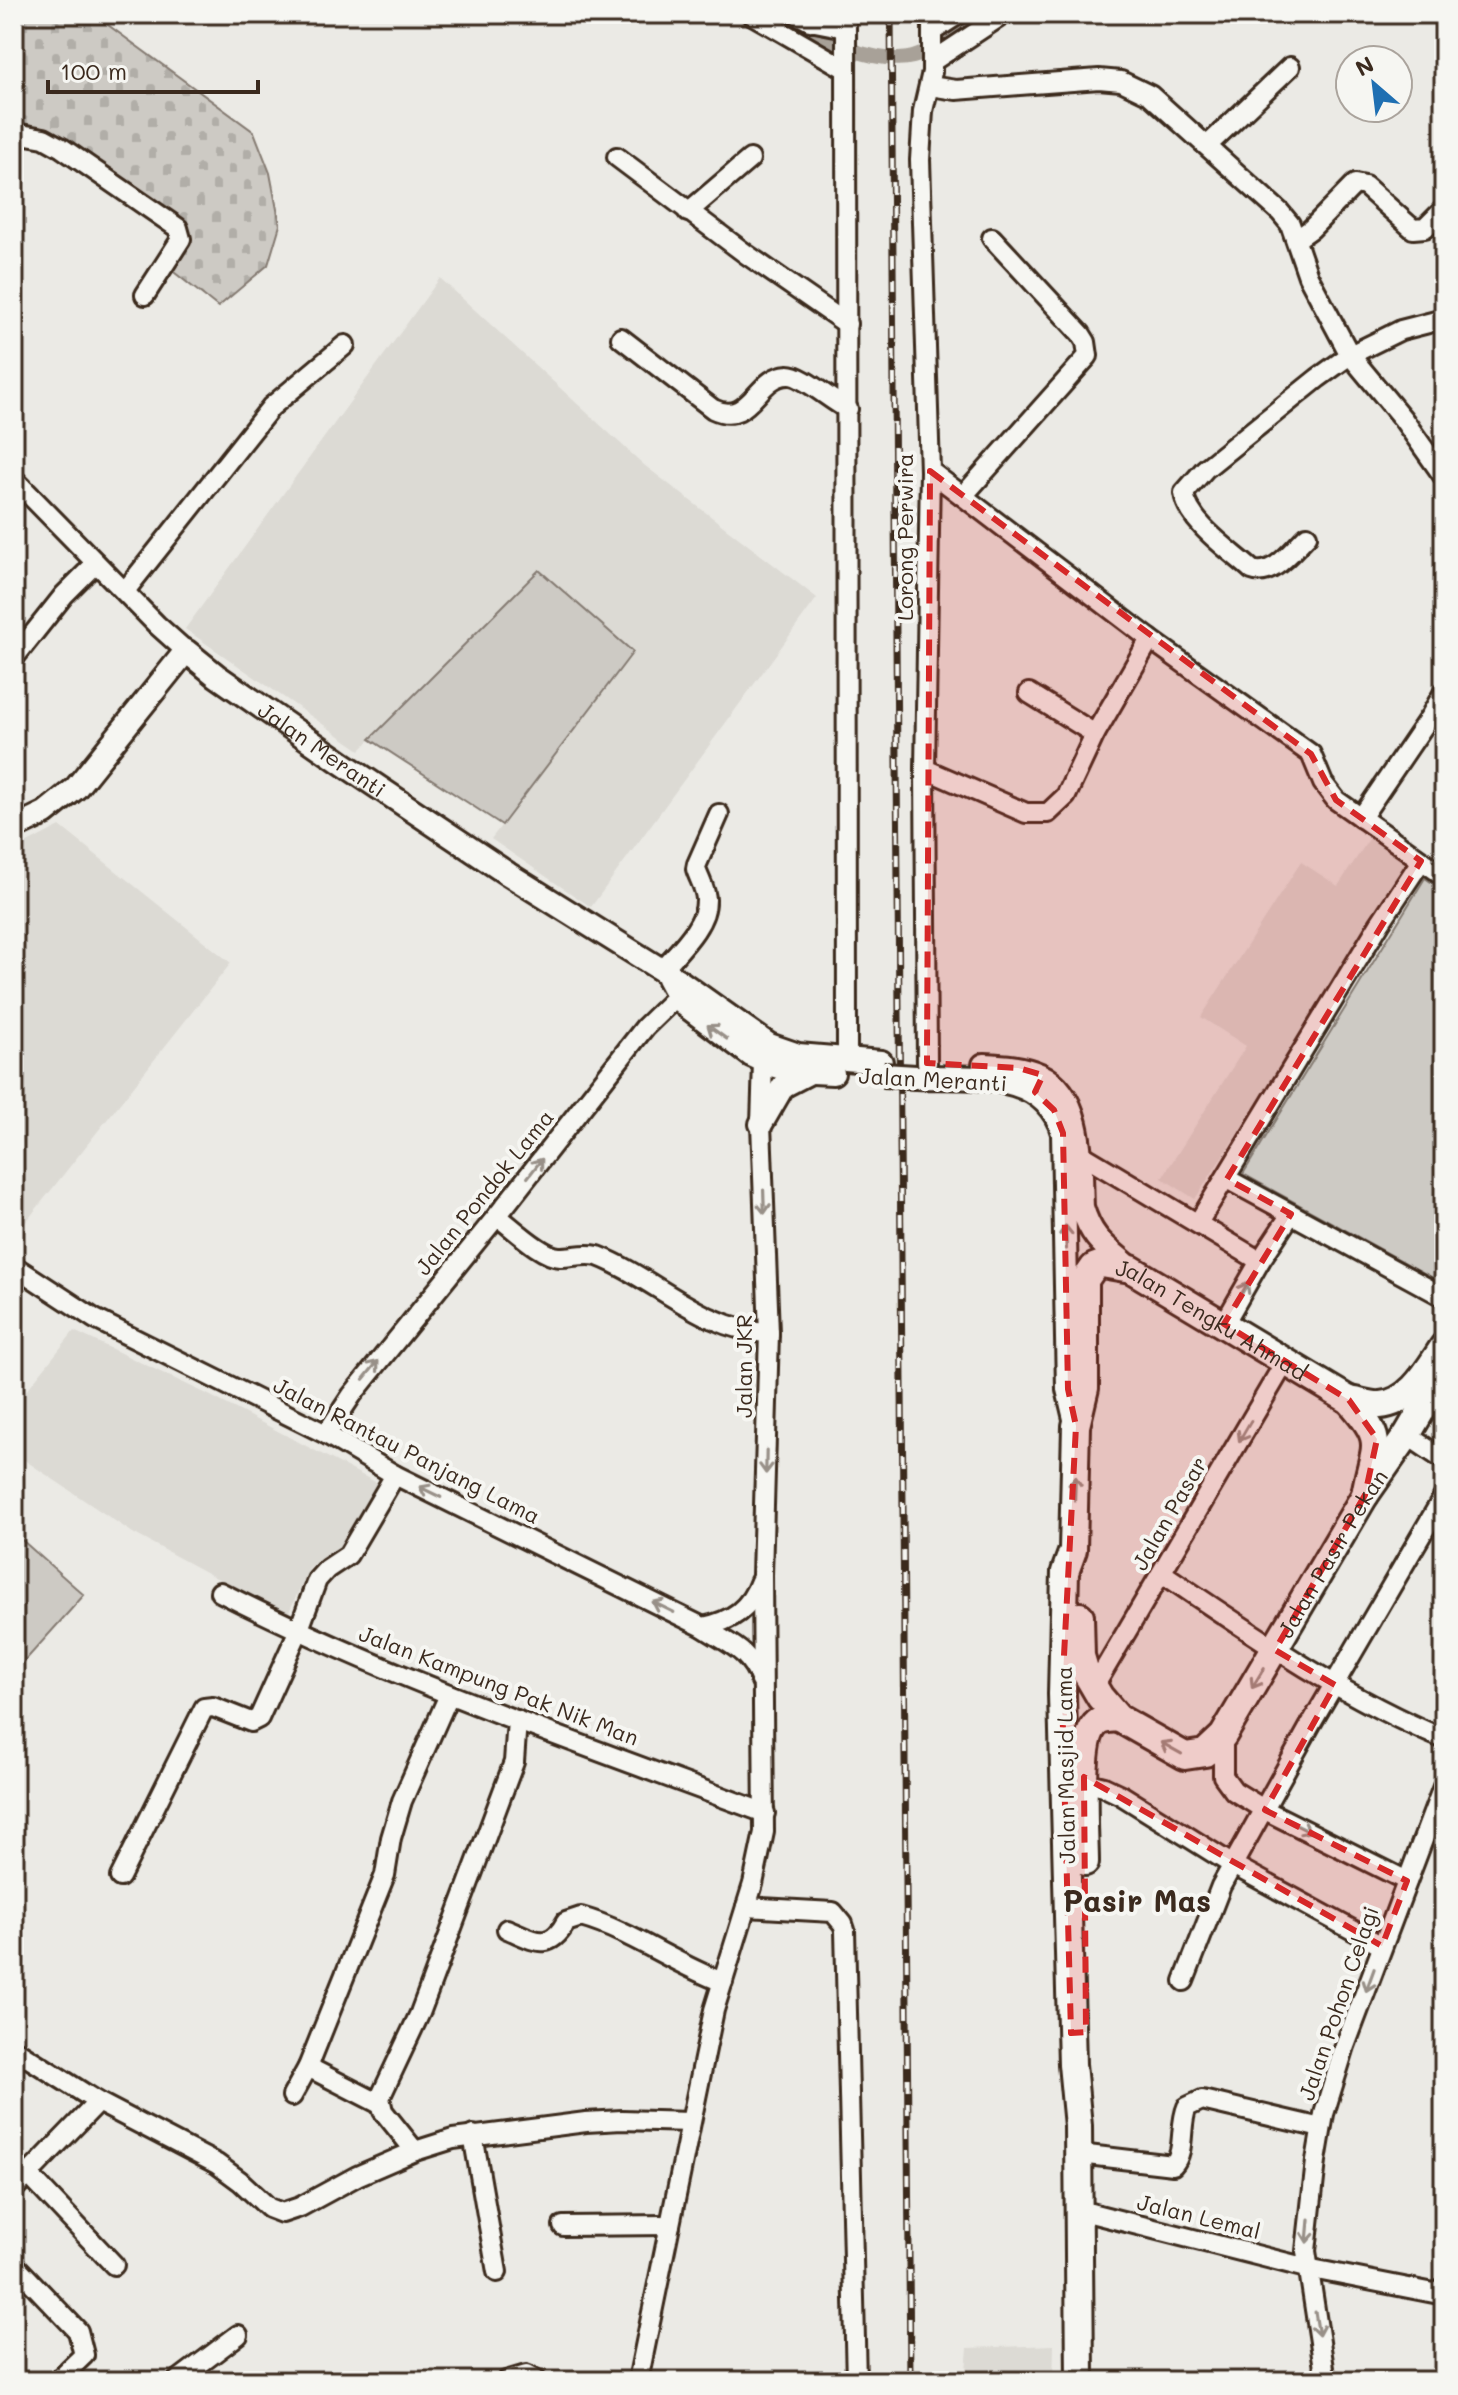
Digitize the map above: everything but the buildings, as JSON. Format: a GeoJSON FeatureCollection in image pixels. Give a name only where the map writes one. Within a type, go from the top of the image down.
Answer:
{"type":"FeatureCollection","features":[{"type":"Feature","properties":{"kind":"highway","name":"Jalan Tengku Ahmad"},"geometry":{"type":"LineString","coordinates":[[1076,1426],[1085,1388],[1076,1288],[1094,1267],[1102,1264],[1131,1269],[1284,1364],[1349,1400]]}},
{"type":"Feature","properties":{"kind":"highway"},"geometry":{"type":"LineString","coordinates":[[1349,1400],[1380,1405],[1394,1401],[1410,1391],[1444,1346]]}},
{"type":"Feature","properties":{"kind":"highway","name":"Jalan Pasir Pekan"},"geometry":{"type":"LineString","coordinates":[[1223,1736],[1365,1495],[1407,1435],[1444,1372]]}},
{"type":"Feature","properties":{"kind":"highway"},"geometry":{"type":"LineString","coordinates":[[1349,1400],[1377,1439],[1365,1495]]}},
{"type":"Feature","properties":{"kind":"highway","name":"Jalan Masjid Lama"},"geometry":{"type":"LineString","coordinates":[[1076,1426],[1073,1550],[1065,1572],[1062,1694],[1079,2032]]}},
{"type":"Feature","properties":{"kind":"highway","name":"Jalan Masjid Lama"},"geometry":{"type":"LineString","coordinates":[[1073,1550],[1081,1573],[1081,1656],[1094,1687],[1118,1718]]}},
{"type":"Feature","properties":{"kind":"highway","name":"Jalan Masjid Lama"},"geometry":{"type":"LineString","coordinates":[[1080,2381],[1078,2126],[1084,1782],[1090,1733],[1103,1719],[1118,1718]]}},
{"type":"Feature","properties":{"kind":"highway"},"geometry":{"type":"LineString","coordinates":[[1118,1718],[1185,1756],[1205,1753],[1223,1736]]}},
{"type":"Feature","properties":{"kind":"main road","name":"Jalan Meranti"},"geometry":{"type":"LineString","coordinates":[[186,651],[342,763],[508,874],[664,972]]}},
{"type":"Feature","properties":{"kind":"main road"},"geometry":{"type":"LineString","coordinates":[[14,828],[45,813],[76,788],[186,651]]}},
{"type":"Feature","properties":{"kind":"main road"},"geometry":{"type":"LineString","coordinates":[[664,972],[681,991]]}},
{"type":"Feature","properties":{"kind":"main road","name":"Jalan Meranti"},"geometry":{"type":"LineString","coordinates":[[681,991],[792,1071],[920,1067],[1017,1084],[1039,1084],[1063,1133],[1076,1288],[1068,1389],[1076,1426]]}},
{"type":"Feature","properties":{"kind":"main road","name":"Jalan Meranti"},"geometry":{"type":"LineString","coordinates":[[766,1054],[847,1060],[882,1069]]}},
{"type":"Feature","properties":{"kind":"main road"},"geometry":{"type":"LineString","coordinates":[[761,1124],[783,1086],[810,1072]]}},
{"type":"Feature","properties":{"kind":"main road"},"geometry":{"type":"LineString","coordinates":[[1039,1084],[1064,1098],[1070,1110],[1079,1153],[1082,1207],[1093,1236],[1131,1269]]}},
{"type":"Feature","properties":{"kind":"street"},"geometry":{"type":"LineString","coordinates":[[751,14],[846,63]]}},
{"type":"Feature","properties":{"kind":"street"},"geometry":{"type":"LineString","coordinates":[[797,14],[810,21],[846,26],[847,1060]]}},
{"type":"Feature","properties":{"kind":"street"},"geometry":{"type":"LineString","coordinates":[[933,39],[959,14]]}},
{"type":"Feature","properties":{"kind":"street"},"geometry":{"type":"LineString","coordinates":[[933,39],[1004,14]]}},
{"type":"Feature","properties":{"kind":"street","name":"Lorong Perwira"},"geometry":{"type":"LineString","coordinates":[[920,1067],[930,471],[920,160],[933,39]]}},
{"type":"Feature","properties":{"kind":"street"},"geometry":{"type":"LineString","coordinates":[[1208,145],[1290,67]]}},
{"type":"Feature","properties":{"kind":"street"},"geometry":{"type":"LineString","coordinates":[[930,86],[956,90],[1099,79],[1121,81],[1150,95],[1280,212],[1297,239],[1308,276],[1350,355],[1403,419],[1444,477]]}},
{"type":"Feature","properties":{"kind":"street"},"geometry":{"type":"LineString","coordinates":[[14,124],[14,134],[31,135],[53,143],[178,228],[181,239],[145,295]]}},
{"type":"Feature","properties":{"kind":"street"},"geometry":{"type":"LineString","coordinates":[[617,157],[688,212],[847,324]]}},
{"type":"Feature","properties":{"kind":"street"},"geometry":{"type":"LineString","coordinates":[[688,212],[750,159]]}},
{"type":"Feature","properties":{"kind":"street"},"geometry":{"type":"LineString","coordinates":[[1297,239],[1355,184],[1365,186],[1413,229],[1425,228],[1444,209]]}},
{"type":"Feature","properties":{"kind":"street"},"geometry":{"type":"LineString","coordinates":[[963,496],[1088,356],[1081,334],[992,238]]}},
{"type":"Feature","properties":{"kind":"street"},"geometry":{"type":"LineString","coordinates":[[1307,536],[1272,569],[1265,572],[1252,570],[1193,518],[1186,506],[1184,493],[1205,469],[1350,355],[1401,330],[1444,319]]}},
{"type":"Feature","properties":{"kind":"street"},"geometry":{"type":"LineString","coordinates":[[621,338],[723,414],[737,412],[771,383],[788,375],[798,377],[848,409]]}},
{"type":"Feature","properties":{"kind":"street"},"geometry":{"type":"LineString","coordinates":[[125,591],[271,407],[345,345]]}},
{"type":"Feature","properties":{"kind":"street"},"geometry":{"type":"LineString","coordinates":[[930,471],[1150,639],[1311,754],[1328,792],[1444,876]]}},
{"type":"Feature","properties":{"kind":"street","name":"Jalan Meranti"},"geometry":{"type":"LineString","coordinates":[[14,479],[186,651]]}},
{"type":"Feature","properties":{"kind":"street"},"geometry":{"type":"LineString","coordinates":[[14,658],[64,595],[96,563]]}},
{"type":"Feature","properties":{"kind":"street"},"geometry":{"type":"LineString","coordinates":[[925,769],[1026,813],[1048,813],[1066,796],[1095,734],[1150,639]]}},
{"type":"Feature","properties":{"kind":"street"},"geometry":{"type":"LineString","coordinates":[[1361,818],[1444,692]]}},
{"type":"Feature","properties":{"kind":"street"},"geometry":{"type":"LineString","coordinates":[[1029,693],[1095,734]]}},
{"type":"Feature","properties":{"kind":"street"},"geometry":{"type":"LineString","coordinates":[[664,972],[704,914],[706,901],[696,869],[719,814]]}},
{"type":"Feature","properties":{"kind":"street"},"geometry":{"type":"LineString","coordinates":[[1198,1223],[1421,861]]}},
{"type":"Feature","properties":{"kind":"street","name":"Jalan Pondok Lama"},"geometry":{"type":"LineString","coordinates":[[326,1434],[352,1395],[645,1027],[681,991]]}},
{"type":"Feature","properties":{"kind":"street","name":"Jalan JKR"},"geometry":{"type":"LineString","coordinates":[[638,2381],[714,2010],[760,1853],[765,1813],[762,1575],[769,1333],[761,1124],[766,1054]]}},
{"type":"Feature","properties":{"kind":"street"},"geometry":{"type":"LineString","coordinates":[[1079,1153],[1260,1261]]}},
{"type":"Feature","properties":{"kind":"street"},"geometry":{"type":"LineString","coordinates":[[1227,1179],[1444,1297]]}},
{"type":"Feature","properties":{"kind":"street"},"geometry":{"type":"LineString","coordinates":[[1224,1324],[1291,1214]]}},
{"type":"Feature","properties":{"kind":"street"},"geometry":{"type":"LineString","coordinates":[[497,1216],[546,1254],[560,1257],[598,1256],[708,1316],[742,1329],[769,1333]]}},
{"type":"Feature","properties":{"kind":"street","name":"Jalan Rantau Panjang Lama"},"geometry":{"type":"LineString","coordinates":[[14,1266],[86,1314],[326,1434],[395,1475],[703,1627],[744,1651],[757,1669],[764,1688]]}},
{"type":"Feature","properties":{"kind":"street","name":"Jalan Pasar"},"geometry":{"type":"LineString","coordinates":[[1094,1687],[1284,1364]]}},
{"type":"Feature","properties":{"kind":"street"},"geometry":{"type":"LineString","coordinates":[[1407,1435],[1444,1460]]}},
{"type":"Feature","properties":{"kind":"street"},"geometry":{"type":"LineString","coordinates":[[120,1877],[204,1708],[213,1707],[251,1722],[256,1721],[298,1632],[317,1580],[348,1555],[395,1475]]}},
{"type":"Feature","properties":{"kind":"street"},"geometry":{"type":"LineString","coordinates":[[1184,1981],[1221,1886],[1444,1496]]}},
{"type":"Feature","properties":{"kind":"street"},"geometry":{"type":"LineString","coordinates":[[1162,1573],[1275,1650],[1369,1705],[1444,1739]]}},
{"type":"Feature","properties":{"kind":"street"},"geometry":{"type":"LineString","coordinates":[[703,1627],[723,1623],[736,1615],[754,1598],[762,1575]]}},
{"type":"Feature","properties":{"kind":"street","name":"Jalan Kampung Pak Nik Man"},"geometry":{"type":"LineString","coordinates":[[220,1592],[298,1632],[449,1695],[765,1813]]}},
{"type":"Feature","properties":{"kind":"street"},"geometry":{"type":"LineString","coordinates":[[292,2096],[308,2067],[385,1875],[391,1838],[402,1801],[449,1695]]}},
{"type":"Feature","properties":{"kind":"street"},"geometry":{"type":"LineString","coordinates":[[415,2151],[383,2111],[380,2098],[420,2013],[514,1762],[517,1720]]}},
{"type":"Feature","properties":{"kind":"street"},"geometry":{"type":"LineString","coordinates":[[1223,1736],[1223,1776],[1234,1791],[1265,1810],[1407,1881]]}},
{"type":"Feature","properties":{"kind":"street"},"geometry":{"type":"LineString","coordinates":[[1084,1782],[1121,1795],[1233,1865],[1382,1946]]}},
{"type":"Feature","properties":{"kind":"street","name":"Jalan Pohon Celagi"},"geometry":{"type":"LineString","coordinates":[[1326,2381],[1307,2268],[1307,2233],[1321,2128],[1328,2096],[1444,1784]]}},
{"type":"Feature","properties":{"kind":"street"},"geometry":{"type":"LineString","coordinates":[[746,1907],[833,1912],[845,1930],[856,2381]]}},
{"type":"Feature","properties":{"kind":"street"},"geometry":{"type":"LineString","coordinates":[[507,1929],[535,1940],[549,1941],[559,1935],[566,1922],[581,1917],[723,1982]]}},
{"type":"Feature","properties":{"kind":"street"},"geometry":{"type":"LineString","coordinates":[[14,2049],[98,2102],[217,2164],[269,2208],[282,2213],[300,2207],[357,2176],[436,2143],[473,2135],[610,2121],[690,2122]]}},
{"type":"Feature","properties":{"kind":"street"},"geometry":{"type":"LineString","coordinates":[[308,2067],[380,2104]]}},
{"type":"Feature","properties":{"kind":"street"},"geometry":{"type":"LineString","coordinates":[[1079,2154],[1173,2165],[1179,2158],[1183,2116],[1187,2107],[1202,2100],[1321,2128]]}},
{"type":"Feature","properties":{"kind":"street"},"geometry":{"type":"LineString","coordinates":[[14,2189],[98,2102]]}},
{"type":"Feature","properties":{"kind":"street"},"geometry":{"type":"LineString","coordinates":[[473,2135],[497,2272]]}},
{"type":"Feature","properties":{"kind":"street"},"geometry":{"type":"LineString","coordinates":[[28,2174],[114,2265]]}},
{"type":"Feature","properties":{"kind":"street","name":"Jalan Lemal"},"geometry":{"type":"LineString","coordinates":[[1079,2210],[1307,2268],[1434,2293],[1444,2289]]}},
{"type":"Feature","properties":{"kind":"street"},"geometry":{"type":"LineString","coordinates":[[563,2226],[670,2225]]}},
{"type":"Feature","properties":{"kind":"street"},"geometry":{"type":"LineString","coordinates":[[14,2264],[78,2331],[83,2344],[84,2355],[57,2381]]}},
{"type":"Feature","properties":{"kind":"street"},"geometry":{"type":"LineString","coordinates":[[189,2378],[238,2335]]}},
{"type":"Feature","properties":{"kind":"street"},"geometry":{"type":"LineString","coordinates":[[506,2381],[526,2375],[537,2381]]}},
{"type":"Feature","properties":{"kind":"highlighted area"},"geometry":{"type":"Polygon","coordinates":[[[930,471],[1311,754],[1336,800],[1421,861],[1227,1179],[1291,1214],[1224,1324],[1349,1400],[1377,1439],[1365,1495],[1275,1650],[1335,1685],[1265,1810],[1407,1881],[1382,1946],[1084,1777],[1086,2032],[1071,2033],[1062,1694],[1076,1426],[1068,1389],[1063,1133],[1054,1110],[1035,1092],[1043,1075],[1018,1068],[927,1063],[930,471]]]}},
{"type":"Feature","properties":{"kind":"shaded area"},"geometry":{"type":"Polygon","coordinates":[[[440,278],[644,465],[817,598],[591,907],[491,839],[633,652],[539,570],[360,750],[185,629],[440,278]]]}},
{"type":"Feature","properties":{"kind":"shaded area"},"geometry":{"type":"Polygon","coordinates":[[[60,826],[231,963],[14,1237],[14,850],[60,826]]]}},
{"type":"Feature","properties":{"kind":"shaded area"},"geometry":{"type":"Polygon","coordinates":[[[1373,833],[1414,859],[1195,1199],[1162,1178],[1246,1046],[1201,1017],[1301,862],[1338,886],[1373,833]]]}},
{"type":"Feature","properties":{"kind":"shaded area"},"geometry":{"type":"Polygon","coordinates":[[[74,1331],[207,1394],[379,1484],[350,1539],[310,1567],[287,1616],[133,1533],[14,1453],[14,1406],[74,1331]]]}},
{"type":"Feature","properties":{"kind":"shaded area"},"geometry":{"type":"Polygon","coordinates":[[[1054,2345],[1053,2381],[965,2381],[968,2348],[1054,2345]]]}},
{"type":"Feature","properties":{"kind":"green space"},"geometry":{"type":"Polygon","coordinates":[[[15,14],[93,14],[254,132],[270,173],[280,225],[268,265],[218,307],[170,269],[190,232],[20,127],[21,122],[14,111],[14,38],[20,30],[15,14]]]}},
{"type":"Feature","properties":{"kind":"green space"},"geometry":{"type":"Polygon","coordinates":[[[539,570],[633,652],[502,825],[370,739],[539,570]]]}},
{"type":"Feature","properties":{"kind":"green space"},"geometry":{"type":"Polygon","coordinates":[[[1425,878],[1444,891],[1444,1284],[1243,1174],[1425,878]]]}},
{"type":"Feature","properties":{"kind":"green space"},"geometry":{"type":"Polygon","coordinates":[[[14,1533],[84,1595],[14,1673],[14,1533]]]}},
{"type":"Feature","properties":{"kind":"waterway"},"geometry":{"type":"LineString","coordinates":[[771,14],[840,46],[898,59],[930,50],[982,14]]}},
{"type":"Feature","properties":{"kind":"railway"},"geometry":{"type":"LineString","coordinates":[[891,14],[910,2381]]}},
{"type":"Feature","properties":{"kind":"district","name":"Pasir Mas"},"geometry":{"type":"Point","coordinates":[1137,1900]}}]}
